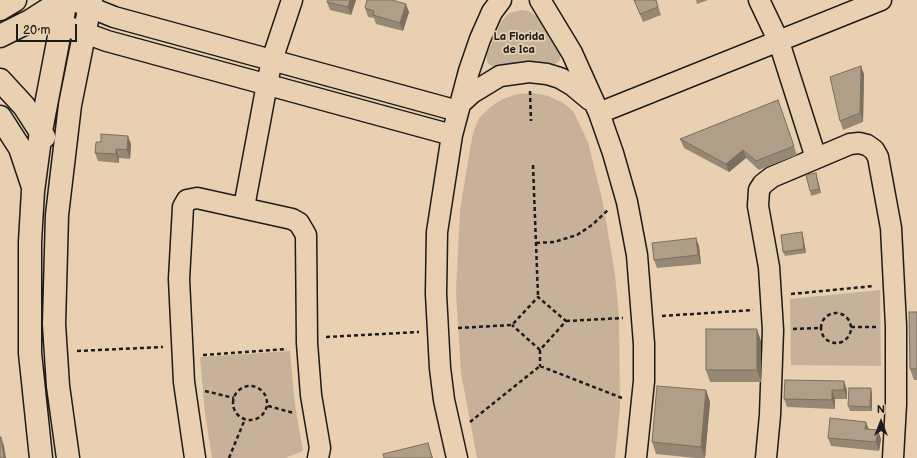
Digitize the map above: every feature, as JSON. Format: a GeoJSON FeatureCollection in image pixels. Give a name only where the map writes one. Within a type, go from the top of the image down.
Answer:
{"type":"FeatureCollection","features":[{"type":"Feature","properties":{"kind":"street"},"geometry":{"type":"LineString","coordinates":[[0,9],[15,0]]}},
{"type":"Feature","properties":{"kind":"street"},"geometry":{"type":"LineString","coordinates":[[0,36],[39,16],[63,0]]}},
{"type":"Feature","properties":{"kind":"street"},"geometry":{"type":"LineString","coordinates":[[41,458],[30,353],[29,274],[33,191],[41,131],[66,0]]}},
{"type":"Feature","properties":{"kind":"street"},"geometry":{"type":"LineString","coordinates":[[244,207],[272,60],[292,0]]}},
{"type":"Feature","properties":{"kind":"street"},"geometry":{"type":"LineString","coordinates":[[457,458],[451,436],[443,392],[436,329],[437,232],[452,134],[459,108],[480,39],[492,12],[500,0]]}},
{"type":"Feature","properties":{"kind":"street"},"geometry":{"type":"LineString","coordinates":[[759,0],[778,42],[816,158]]}},
{"type":"Feature","properties":{"kind":"street"},"geometry":{"type":"LineString","coordinates":[[596,108],[778,42],[881,0]]}},
{"type":"Feature","properties":{"kind":"street"},"geometry":{"type":"LineString","coordinates":[[542,1],[572,53],[596,108],[625,193],[637,255],[643,317],[644,381],[636,458]]}},
{"type":"Feature","properties":{"kind":"street"},"geometry":{"type":"LineString","coordinates":[[68,458],[58,386],[54,286],[58,194],[70,105],[84,33],[84,3],[114,17],[272,60],[459,108]]}},
{"type":"Feature","properties":{"kind":"street"},"geometry":{"type":"LineString","coordinates":[[39,16],[84,33],[452,134]]}},
{"type":"Feature","properties":{"kind":"street"},"geometry":{"type":"LineString","coordinates":[[459,108],[472,93],[500,76],[529,72],[547,74],[572,84],[596,108]]}},
{"type":"Feature","properties":{"kind":"street"},"geometry":{"type":"LineString","coordinates":[[0,80],[24,106],[41,131],[53,163],[58,194]]}},
{"type":"Feature","properties":{"kind":"street"},"geometry":{"type":"LineString","coordinates":[[0,117],[20,148],[33,191]]}},
{"type":"Feature","properties":{"kind":"street"},"geometry":{"type":"LineString","coordinates":[[766,458],[770,415],[773,330],[766,246],[758,206],[758,190],[763,184],[772,178],[850,144],[859,143],[874,150],[878,157],[882,171],[891,228],[896,326],[896,404],[893,458]]}},
{"type":"Feature","properties":{"kind":"street"},"geometry":{"type":"LineString","coordinates":[[195,458],[182,356],[179,280],[183,207],[187,200],[197,198],[244,207],[292,219],[299,223],[306,234],[307,343],[315,418],[320,448],[318,458]]}},
{"type":"Feature","properties":{"kind":"path"},"geometry":{"type":"LineString","coordinates":[[529,72],[531,121]]}},
{"type":"Feature","properties":{"kind":"path"},"geometry":{"type":"LineString","coordinates":[[56,352],[170,346],[171,357],[296,348],[296,344],[318,343],[318,338],[512,325],[538,297],[533,165]]}},
{"type":"Feature","properties":{"kind":"path"},"geometry":{"type":"LineString","coordinates":[[536,243],[561,240],[586,230],[601,218],[625,193]]}},
{"type":"Feature","properties":{"kind":"path"},"geometry":{"type":"LineString","coordinates":[[538,297],[566,321],[762,309],[761,303],[783,295],[895,284]]}},
{"type":"Feature","properties":{"kind":"path"},"geometry":{"type":"LineString","coordinates":[[836,313],[842,314],[847,318],[851,327],[848,338],[836,344],[829,342],[824,338],[820,328],[823,319],[829,314],[836,313]]}},
{"type":"Feature","properties":{"kind":"path"},"geometry":{"type":"LineString","coordinates":[[540,366],[540,350],[566,321]]}},
{"type":"Feature","properties":{"kind":"path"},"geometry":{"type":"LineString","coordinates":[[512,325],[540,350]]}},
{"type":"Feature","properties":{"kind":"path"},"geometry":{"type":"LineString","coordinates":[[851,327],[896,326]]}},
{"type":"Feature","properties":{"kind":"path"},"geometry":{"type":"LineString","coordinates":[[773,330],[820,328]]}},
{"type":"Feature","properties":{"kind":"path"},"geometry":{"type":"LineString","coordinates":[[540,366],[642,406]]}},
{"type":"Feature","properties":{"kind":"path"},"geometry":{"type":"LineString","coordinates":[[451,436],[540,366]]}},
{"type":"Feature","properties":{"kind":"path"},"geometry":{"type":"LineString","coordinates":[[252,385],[264,391],[267,397],[268,406],[262,416],[256,419],[245,419],[237,414],[234,409],[234,398],[239,390],[252,385]]}},
{"type":"Feature","properties":{"kind":"path"},"geometry":{"type":"LineString","coordinates":[[185,386],[234,398]]}},
{"type":"Feature","properties":{"kind":"path"},"geometry":{"type":"LineString","coordinates":[[268,406],[315,418]]}},
{"type":"Feature","properties":{"kind":"path"},"geometry":{"type":"LineString","coordinates":[[229,458],[245,419]]}},
{"type":"Feature","properties":{"kind":"shaded area"},"geometry":{"type":"Polygon","coordinates":[[[522,10],[529,11],[540,19],[560,51],[560,60],[555,64],[521,62],[492,67],[487,62],[487,54],[501,22],[509,13],[522,10]]]}},
{"type":"Feature","properties":{"kind":"shaded area"},"geometry":{"type":"Polygon","coordinates":[[[533,93],[548,96],[562,102],[573,111],[588,142],[603,203],[615,274],[619,317],[620,407],[615,458],[477,458],[461,373],[456,291],[460,210],[473,133],[479,118],[489,108],[503,99],[517,94],[533,93]]]}},
{"type":"Feature","properties":{"kind":"shaded area"},"geometry":{"type":"Polygon","coordinates":[[[880,290],[881,366],[791,365],[790,299],[880,290]]]}},
{"type":"Feature","properties":{"kind":"shaded area"},"geometry":{"type":"Polygon","coordinates":[[[290,351],[295,405],[303,451],[285,458],[212,458],[205,414],[200,357],[290,351]]]}},
{"type":"Feature","properties":{"kind":"building"},"geometry":{"type":"Polygon","coordinates":[[[328,0],[350,0],[348,7],[327,2],[328,0]]]}},
{"type":"Feature","properties":{"kind":"building"},"geometry":{"type":"Polygon","coordinates":[[[367,0],[392,0],[406,4],[400,23],[373,15],[374,11],[365,8],[367,0]]]}},
{"type":"Feature","properties":{"kind":"building"},"geometry":{"type":"Polygon","coordinates":[[[634,0],[656,0],[658,7],[640,14],[634,0]]]}},
{"type":"Feature","properties":{"kind":"building"},"geometry":{"type":"Polygon","coordinates":[[[861,66],[860,113],[840,121],[830,77],[861,66]]]}},
{"type":"Feature","properties":{"kind":"building"},"geometry":{"type":"Polygon","coordinates":[[[778,100],[794,146],[756,161],[743,150],[726,164],[680,139],[778,100]]]}},
{"type":"Feature","properties":{"kind":"building"},"geometry":{"type":"Polygon","coordinates":[[[101,134],[128,136],[127,150],[116,149],[116,154],[95,153],[96,142],[101,142],[101,134]]]}},
{"type":"Feature","properties":{"kind":"building"},"geometry":{"type":"Polygon","coordinates":[[[816,173],[819,189],[810,191],[806,175],[816,173]]]}},
{"type":"Feature","properties":{"kind":"building"},"geometry":{"type":"Polygon","coordinates":[[[802,232],[804,249],[783,252],[781,235],[802,232]]]}},
{"type":"Feature","properties":{"kind":"building"},"geometry":{"type":"Polygon","coordinates":[[[696,238],[698,255],[654,260],[652,243],[696,238]]]}},
{"type":"Feature","properties":{"kind":"building"},"geometry":{"type":"Polygon","coordinates":[[[909,312],[917,312],[917,369],[910,369],[909,312]]]}},
{"type":"Feature","properties":{"kind":"building"},"geometry":{"type":"Polygon","coordinates":[[[706,329],[757,329],[757,370],[706,370],[706,329]]]}},
{"type":"Feature","properties":{"kind":"building"},"geometry":{"type":"Polygon","coordinates":[[[785,380],[844,381],[844,390],[832,390],[832,400],[784,399],[785,380]]]}},
{"type":"Feature","properties":{"kind":"building"},"geometry":{"type":"Polygon","coordinates":[[[657,386],[706,390],[701,447],[652,442],[657,386]]]}},
{"type":"Feature","properties":{"kind":"building"},"geometry":{"type":"Polygon","coordinates":[[[849,388],[871,388],[870,407],[848,406],[849,388]]]}},
{"type":"Feature","properties":{"kind":"building"},"geometry":{"type":"Polygon","coordinates":[[[830,418],[866,422],[865,429],[878,430],[876,442],[828,438],[830,418]]]}},
{"type":"Feature","properties":{"kind":"building"},"geometry":{"type":"Polygon","coordinates":[[[1,437],[4,458],[0,458],[1,437]]]}},
{"type":"Feature","properties":{"kind":"building"},"geometry":{"type":"Polygon","coordinates":[[[428,443],[432,458],[384,458],[383,454],[428,443]]]}},
{"type":"Feature","properties":{"kind":"district","name":"La Florida de Ica"},"geometry":{"type":"Point","coordinates":[519,43]}}]}
